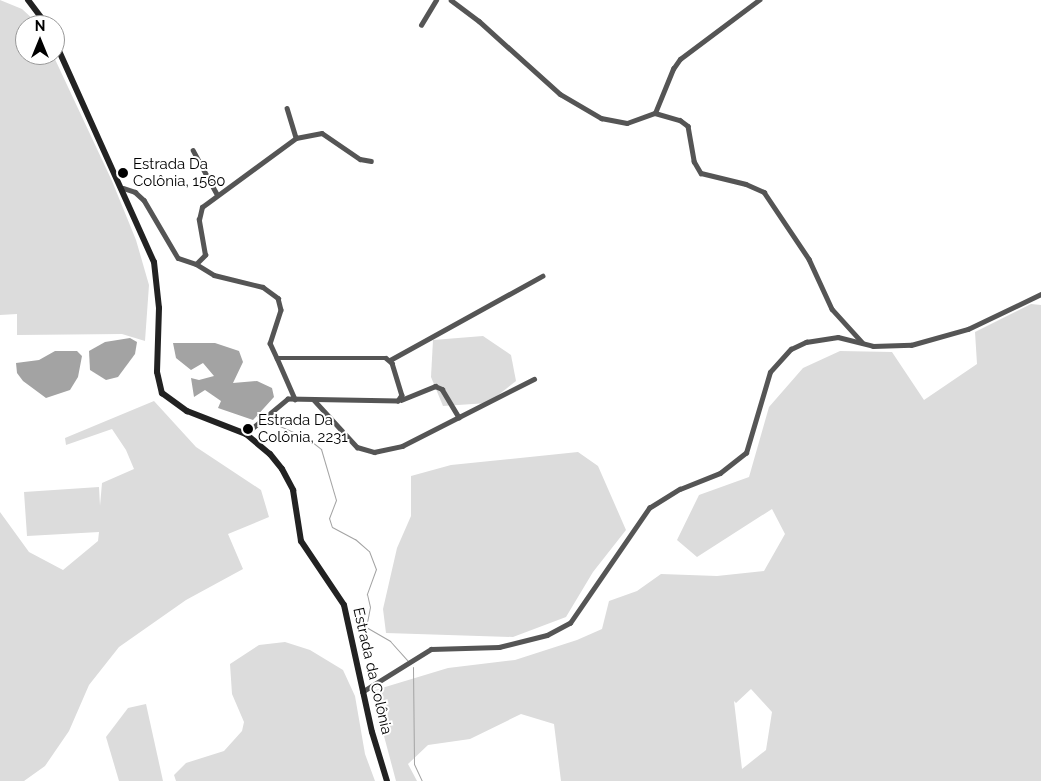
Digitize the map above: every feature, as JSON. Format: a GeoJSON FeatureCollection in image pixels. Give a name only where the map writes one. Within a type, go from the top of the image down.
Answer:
{"type":"FeatureCollection","features":[{"type":"Feature","properties":{"kind":"main road"},"geometry":{"type":"LineString","coordinates":[[28,0],[39,15]]}},
{"type":"Feature","properties":{"kind":"main road","name":"Estrada da Colônia"},"geometry":{"type":"LineString","coordinates":[[65,63],[123,188],[154,262],[159,308],[157,372],[162,393],[187,411],[246,434],[270,454],[293,490],[301,541],[344,605],[362,692],[387,781]]}},
{"type":"Feature","properties":{"kind":"street"},"geometry":{"type":"LineString","coordinates":[[421,25],[436,0]]}},
{"type":"Feature","properties":{"kind":"street"},"geometry":{"type":"LineString","coordinates":[[451,0],[577,105],[601,118],[619,122],[634,122],[655,113],[680,120],[688,126],[694,161],[701,173],[746,184],[764,192],[813,264],[832,309],[863,343]]}},
{"type":"Feature","properties":{"kind":"street"},"geometry":{"type":"LineString","coordinates":[[655,113],[673,69],[680,59],[759,0]]}},
{"type":"Feature","properties":{"kind":"street"},"geometry":{"type":"LineString","coordinates":[[287,108],[296,138]]}},
{"type":"Feature","properties":{"kind":"street"},"geometry":{"type":"LineString","coordinates":[[196,264],[205,255],[200,211],[217,194],[296,138],[322,133],[360,159],[371,161]]}},
{"type":"Feature","properties":{"kind":"street"},"geometry":{"type":"LineString","coordinates":[[193,150],[217,194]]}},
{"type":"Feature","properties":{"kind":"street"},"geometry":{"type":"LineString","coordinates":[[123,188],[135,192],[144,200],[178,258],[196,264],[214,275],[263,287],[278,298],[281,310],[270,343],[295,399]]}},
{"type":"Feature","properties":{"kind":"street"},"geometry":{"type":"LineString","coordinates":[[277,358],[390,360],[542,276]]}},
{"type":"Feature","properties":{"kind":"street"},"geometry":{"type":"LineString","coordinates":[[362,692],[431,649],[499,647],[547,635],[570,623],[650,508],[680,489],[720,473],[746,453],[770,372],[779,359],[806,342],[822,337],[838,337],[863,343],[902,346],[977,326],[1041,294]]}},
{"type":"Feature","properties":{"kind":"street"},"geometry":{"type":"LineString","coordinates":[[390,360],[402,395],[401,400]]}},
{"type":"Feature","properties":{"kind":"street"},"geometry":{"type":"LineString","coordinates":[[314,400],[357,447],[374,452],[402,446],[534,379]]}},
{"type":"Feature","properties":{"kind":"street"},"geometry":{"type":"LineString","coordinates":[[246,434],[283,402],[295,399],[401,400],[435,386],[442,389],[458,417]]}},
{"type":"Feature","properties":{"kind":"shaded area"},"geometry":{"type":"Polygon","coordinates":[[[0,0],[22,9],[29,15],[15,15],[15,65],[58,65],[112,181],[136,240],[149,285],[145,341],[122,334],[17,335],[17,314],[0,315],[0,0]]]}},
{"type":"Feature","properties":{"kind":"shaded area"},"geometry":{"type":"Polygon","coordinates":[[[1031,304],[1041,305],[1041,781],[561,781],[554,724],[521,714],[470,739],[428,745],[408,764],[417,781],[396,781],[372,691],[448,668],[515,660],[577,640],[602,629],[609,601],[637,591],[661,574],[717,576],[764,571],[785,534],[772,509],[697,557],[677,540],[699,495],[749,477],[769,407],[803,368],[840,351],[892,352],[924,400],[977,364],[975,332],[1031,304]],[[751,689],[736,703],[734,701],[742,769],[766,750],[772,712],[751,689]]]}},
{"type":"Feature","properties":{"kind":"shaded area"},"geometry":{"type":"Polygon","coordinates":[[[483,336],[511,355],[516,381],[488,403],[443,406],[431,377],[433,340],[483,336]]]}},
{"type":"Feature","properties":{"kind":"shaded area"},"geometry":{"type":"Polygon","coordinates":[[[130,338],[137,342],[135,354],[118,377],[106,380],[90,370],[89,351],[105,342],[130,338]]]}},
{"type":"Feature","properties":{"kind":"shaded area"},"geometry":{"type":"Polygon","coordinates":[[[173,343],[215,343],[239,351],[243,362],[233,383],[257,381],[272,388],[274,397],[253,420],[218,408],[221,401],[205,390],[194,397],[191,378],[199,380],[214,376],[203,363],[191,370],[176,358],[173,343]]]}},
{"type":"Feature","properties":{"kind":"shaded area"},"geometry":{"type":"Polygon","coordinates":[[[55,351],[77,351],[82,356],[78,377],[70,390],[46,398],[23,381],[17,373],[16,363],[39,360],[55,351]]]}},
{"type":"Feature","properties":{"kind":"shaded area"},"geometry":{"type":"Polygon","coordinates":[[[154,401],[196,447],[261,490],[269,517],[228,534],[243,569],[186,600],[119,647],[89,685],[69,731],[45,766],[24,781],[0,781],[0,512],[29,552],[63,570],[98,541],[99,532],[27,536],[24,492],[99,487],[100,506],[102,483],[134,469],[126,450],[112,429],[66,445],[65,438],[154,401]]]}},
{"type":"Feature","properties":{"kind":"shaded area"},"geometry":{"type":"Polygon","coordinates":[[[578,452],[598,466],[626,530],[593,572],[566,617],[513,637],[386,633],[383,609],[397,548],[411,516],[411,476],[451,465],[578,452]]]}},
{"type":"Feature","properties":{"kind":"shaded area"},"geometry":{"type":"Polygon","coordinates":[[[285,642],[310,650],[343,670],[355,696],[365,754],[375,781],[176,781],[174,775],[186,763],[224,751],[242,731],[244,722],[232,694],[230,664],[259,645],[285,642]]]}},
{"type":"Feature","properties":{"kind":"shaded area"},"geometry":{"type":"Polygon","coordinates":[[[146,704],[163,781],[119,781],[106,737],[128,708],[146,704]]]}},
{"type":"Feature","properties":{"kind":"waterway"},"geometry":{"type":"LineString","coordinates":[[257,416],[263,419]]}},
{"type":"Feature","properties":{"kind":"waterway"},"geometry":{"type":"LineString","coordinates":[[266,420],[307,438],[321,449],[336,500],[329,518],[332,527],[355,539],[369,551],[376,569],[367,594],[370,607],[366,627],[390,641],[408,661]]}},
{"type":"Feature","properties":{"kind":"waterway"},"geometry":{"type":"LineString","coordinates":[[413,667],[414,764],[422,781]]}},
{"type":"Feature","properties":{"kind":"place","name":"Estrada Da Colônia, 1560"},"geometry":{"type":"Point","coordinates":[123,173]}},
{"type":"Feature","properties":{"kind":"place","name":"Estrada Da Colônia, 2231"},"geometry":{"type":"Point","coordinates":[248,429]}}]}
